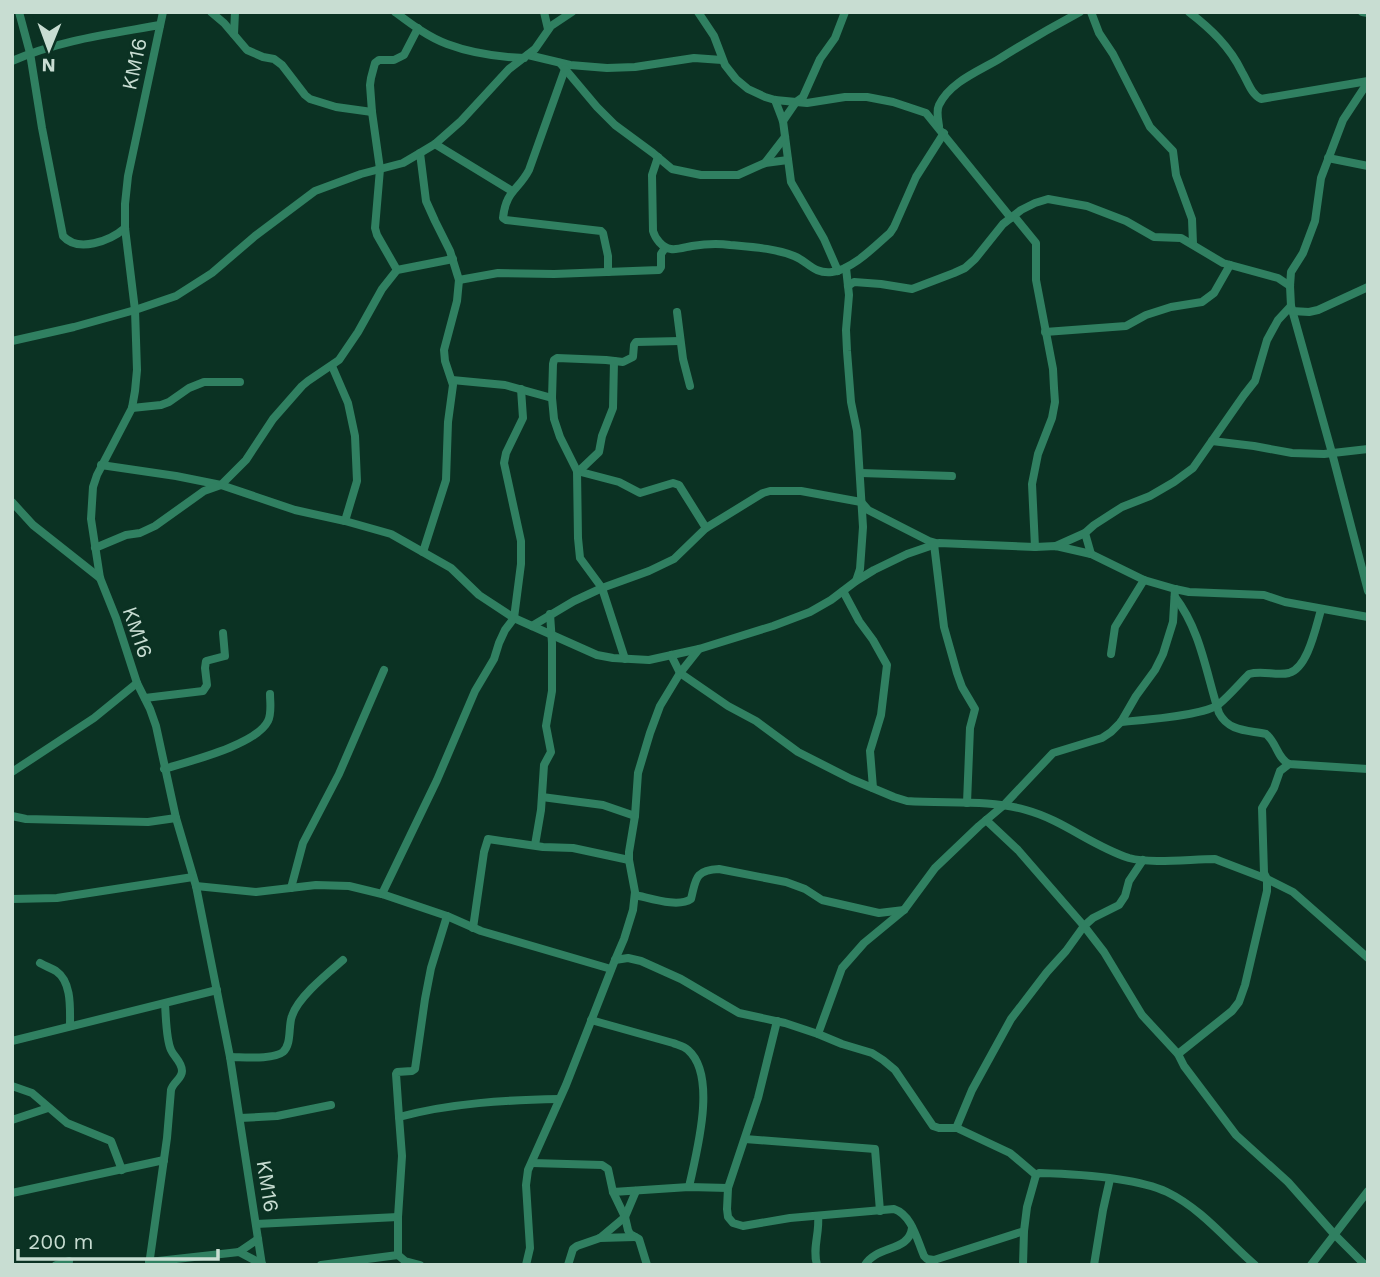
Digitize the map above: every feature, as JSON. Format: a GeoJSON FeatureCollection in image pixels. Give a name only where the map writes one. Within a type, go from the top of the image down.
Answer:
{"type":"FeatureCollection","features":[{"type":"Feature","properties":{"kind":"street"},"geometry":{"type":"LineString","coordinates":[[19,12],[30,53],[63,236],[69,242],[83,244],[116,235],[125,228]]}},
{"type":"Feature","properties":{"kind":"street","name":"KM16"},"geometry":{"type":"LineString","coordinates":[[163,12],[128,176],[125,204],[125,228],[135,310],[135,391],[132,408],[101,465],[93,487],[91,519],[100,578],[137,683],[156,726],[164,769],[194,882],[230,1057],[262,1264]]}},
{"type":"Feature","properties":{"kind":"street"},"geometry":{"type":"LineString","coordinates":[[211,12],[247,50],[274,59],[282,65],[310,99],[342,108],[372,112]]}},
{"type":"Feature","properties":{"kind":"street"},"geometry":{"type":"LineString","coordinates":[[234,34],[235,12]]}},
{"type":"Feature","properties":{"kind":"street"},"geometry":{"type":"LineString","coordinates":[[395,12],[447,44],[508,57],[526,56],[562,66],[624,68],[691,58],[722,60]]}},
{"type":"Feature","properties":{"kind":"street"},"geometry":{"type":"LineString","coordinates":[[544,12],[548,29]]}},
{"type":"Feature","properties":{"kind":"street"},"geometry":{"type":"LineString","coordinates":[[12,341],[74,327],[176,296],[212,273],[255,236],[315,191],[361,174],[403,163],[421,153],[461,121],[509,69],[540,43],[548,29],[572,12]]}},
{"type":"Feature","properties":{"kind":"street"},"geometry":{"type":"LineString","coordinates":[[698,12],[714,36],[722,60],[736,79],[748,89],[775,100],[867,97],[926,113],[1011,218],[1043,200],[1087,206],[1126,221],[1154,237],[1181,238],[1214,259],[1278,278],[1290,286]]}},
{"type":"Feature","properties":{"kind":"street"},"geometry":{"type":"LineString","coordinates":[[783,121],[802,101],[825,50],[835,38],[845,12]]}},
{"type":"Feature","properties":{"kind":"street"},"geometry":{"type":"LineString","coordinates":[[926,113],[937,109],[944,97],[958,84],[1080,12]]}},
{"type":"Feature","properties":{"kind":"street"},"geometry":{"type":"LineString","coordinates":[[1091,12],[1099,33],[1113,54],[1150,127],[1173,151],[1176,175],[1192,219],[1193,244]]}},
{"type":"Feature","properties":{"kind":"street"},"geometry":{"type":"LineString","coordinates":[[1189,12],[1221,40],[1240,67],[1253,93],[1262,99],[1368,82]]}},
{"type":"Feature","properties":{"kind":"street"},"geometry":{"type":"LineString","coordinates":[[1362,12],[1368,13]]}},
{"type":"Feature","properties":{"kind":"street"},"geometry":{"type":"LineString","coordinates":[[12,61],[75,39],[160,25]]}},
{"type":"Feature","properties":{"kind":"street"},"geometry":{"type":"LineString","coordinates":[[397,270],[375,228],[380,169],[370,85],[375,64],[379,60],[400,58],[404,55],[418,28]]}},
{"type":"Feature","properties":{"kind":"street"},"geometry":{"type":"LineString","coordinates":[[508,57],[509,69]]}},
{"type":"Feature","properties":{"kind":"street"},"geometry":{"type":"LineString","coordinates":[[562,66],[615,125],[672,169],[701,175],[725,176],[744,173],[765,163],[788,160]]}},
{"type":"Feature","properties":{"kind":"street"},"geometry":{"type":"LineString","coordinates":[[562,66],[528,170],[507,198],[503,218],[598,230],[603,233],[608,272]]}},
{"type":"Feature","properties":{"kind":"street"},"geometry":{"type":"LineString","coordinates":[[1368,82],[1343,120],[1328,158],[1321,178],[1315,221],[1303,253],[1291,272],[1290,286],[1292,308],[1368,591]]}},
{"type":"Feature","properties":{"kind":"street"},"geometry":{"type":"LineString","coordinates":[[775,100],[783,121],[792,182],[850,288],[847,351],[861,473],[863,527],[860,569],[856,581]]}},
{"type":"Feature","properties":{"kind":"street"},"geometry":{"type":"LineString","coordinates":[[658,158],[652,175],[653,231],[665,247],[673,249],[727,244],[753,247],[797,257],[821,272],[842,270],[894,228],[916,177],[941,130],[937,109]]}},
{"type":"Feature","properties":{"kind":"street"},"geometry":{"type":"LineString","coordinates":[[765,163],[785,137]]}},
{"type":"Feature","properties":{"kind":"street"},"geometry":{"type":"LineString","coordinates":[[435,144],[512,191]]}},
{"type":"Feature","properties":{"kind":"street"},"geometry":{"type":"LineString","coordinates":[[421,153],[426,201],[453,259],[459,280],[457,301],[444,350],[453,388],[448,422],[446,480],[424,552]]}},
{"type":"Feature","properties":{"kind":"street"},"geometry":{"type":"LineString","coordinates":[[1328,158],[1368,166]]}},
{"type":"Feature","properties":{"kind":"street"},"geometry":{"type":"LineString","coordinates":[[850,288],[881,284],[912,289],[954,273],[975,259],[996,232],[1017,213]]}},
{"type":"Feature","properties":{"kind":"street"},"geometry":{"type":"LineString","coordinates":[[1017,213],[1035,243],[1036,280],[1053,369],[1055,402],[1033,477],[1035,547]]}},
{"type":"Feature","properties":{"kind":"street"},"geometry":{"type":"LineString","coordinates":[[459,280],[498,273],[659,270],[662,267],[661,254],[665,247]]}},
{"type":"Feature","properties":{"kind":"street"},"geometry":{"type":"LineString","coordinates":[[95,548],[155,526],[204,491],[221,485],[246,460],[273,419],[302,386],[338,360],[358,332],[382,289],[397,270],[453,259]]}},
{"type":"Feature","properties":{"kind":"street"},"geometry":{"type":"LineString","coordinates":[[1045,332],[1126,326],[1171,307],[1202,302],[1214,293],[1230,265]]}},
{"type":"Feature","properties":{"kind":"street"},"geometry":{"type":"LineString","coordinates":[[1278,278],[1291,272]]}},
{"type":"Feature","properties":{"kind":"street"},"geometry":{"type":"LineString","coordinates":[[1292,308],[1309,312],[1318,310],[1368,287]]}},
{"type":"Feature","properties":{"kind":"street"},"geometry":{"type":"LineString","coordinates":[[1056,546],[1085,533],[1122,507],[1150,496],[1193,468],[1255,381],[1267,340],[1278,320],[1292,308]]}},
{"type":"Feature","properties":{"kind":"street"},"geometry":{"type":"LineString","coordinates":[[677,312],[690,386]]}},
{"type":"Feature","properties":{"kind":"street"},"geometry":{"type":"LineString","coordinates":[[625,659],[602,588],[580,558],[578,471],[554,419],[553,364],[557,358],[623,362],[633,357],[636,342],[680,341]]}},
{"type":"Feature","properties":{"kind":"street"},"geometry":{"type":"LineString","coordinates":[[578,471],[599,452],[614,405],[614,360]]}},
{"type":"Feature","properties":{"kind":"street"},"geometry":{"type":"LineString","coordinates":[[332,366],[348,403],[355,436],[358,475],[345,521]]}},
{"type":"Feature","properties":{"kind":"street"},"geometry":{"type":"LineString","coordinates":[[452,380],[505,385],[552,398]]}},
{"type":"Feature","properties":{"kind":"street"},"geometry":{"type":"LineString","coordinates":[[132,408],[169,402],[189,388],[204,383],[240,382]]}},
{"type":"Feature","properties":{"kind":"street"},"geometry":{"type":"LineString","coordinates":[[382,894],[437,780],[475,691],[494,659],[505,630],[514,618],[521,541],[504,463],[523,418],[521,389]]}},
{"type":"Feature","properties":{"kind":"street"},"geometry":{"type":"LineString","coordinates":[[1212,441],[1312,454],[1368,449]]}},
{"type":"Feature","properties":{"kind":"street"},"geometry":{"type":"LineString","coordinates":[[101,465],[221,485],[295,510],[391,534],[451,568],[479,595],[514,618],[597,655],[625,659],[649,660],[699,649],[773,626],[810,612],[856,581],[907,554],[936,544],[1056,546],[1091,554],[1175,593],[1264,595],[1321,610],[1368,618]]}},
{"type":"Feature","properties":{"kind":"street"},"geometry":{"type":"LineString","coordinates":[[578,471],[619,482],[640,493],[673,484],[679,485],[706,528]]}},
{"type":"Feature","properties":{"kind":"street"},"geometry":{"type":"LineString","coordinates":[[861,473],[952,476]]}},
{"type":"Feature","properties":{"kind":"street"},"geometry":{"type":"LineString","coordinates":[[531,626],[574,600],[674,559],[706,528],[770,491],[802,491],[861,502],[869,510],[936,544]]}},
{"type":"Feature","properties":{"kind":"street"},"geometry":{"type":"LineString","coordinates":[[12,502],[33,525],[100,578]]}},
{"type":"Feature","properties":{"kind":"street"},"geometry":{"type":"LineString","coordinates":[[1085,533],[1091,554]]}},
{"type":"Feature","properties":{"kind":"street"},"geometry":{"type":"LineString","coordinates":[[936,544],[944,627],[962,687],[975,709],[970,728],[967,803]]}},
{"type":"Feature","properties":{"kind":"street"},"geometry":{"type":"LineString","coordinates":[[1111,654],[1115,626],[1144,580]]}},
{"type":"Feature","properties":{"kind":"street"},"geometry":{"type":"LineString","coordinates":[[843,591],[887,665],[881,715],[870,751],[873,788]]}},
{"type":"Feature","properties":{"kind":"street"},"geometry":{"type":"LineString","coordinates":[[1175,593],[1195,632],[1216,706],[1227,724],[1270,737],[1281,757],[1289,764],[1368,769]]}},
{"type":"Feature","properties":{"kind":"street"},"geometry":{"type":"LineString","coordinates":[[818,1034],[842,968],[864,943],[904,910],[935,868],[1004,805],[1053,753],[1102,738],[1121,722],[1163,654],[1173,622],[1175,593]]}},
{"type":"Feature","properties":{"kind":"street"},"geometry":{"type":"LineString","coordinates":[[1121,722],[1184,714],[1216,706],[1250,674],[1287,674],[1297,668],[1308,651],[1321,610]]}},
{"type":"Feature","properties":{"kind":"street"},"geometry":{"type":"LineString","coordinates":[[535,845],[544,765],[551,752],[546,726],[552,691],[550,614]]}},
{"type":"Feature","properties":{"kind":"street"},"geometry":{"type":"LineString","coordinates":[[145,698],[203,691],[207,685],[206,661],[225,656],[223,633]]}},
{"type":"Feature","properties":{"kind":"street"},"geometry":{"type":"LineString","coordinates":[[526,1265],[530,1248],[527,1176],[629,926],[635,895],[629,860],[638,773],[660,706],[699,649]]}},
{"type":"Feature","properties":{"kind":"street"},"geometry":{"type":"LineString","coordinates":[[671,655],[681,673],[728,706],[756,721],[808,759],[850,779],[907,801],[1020,808],[1068,827],[1103,848],[1130,858],[1215,859],[1267,879],[1302,898],[1368,958]]}},
{"type":"Feature","properties":{"kind":"street"},"geometry":{"type":"LineString","coordinates":[[292,888],[303,843],[339,774],[384,670]]}},
{"type":"Feature","properties":{"kind":"street"},"geometry":{"type":"LineString","coordinates":[[12,772],[94,718],[137,683]]}},
{"type":"Feature","properties":{"kind":"street"},"geometry":{"type":"LineString","coordinates":[[164,769],[216,753],[250,738],[267,723],[270,694]]}},
{"type":"Feature","properties":{"kind":"street"},"geometry":{"type":"LineString","coordinates":[[1178,1054],[1232,1011],[1239,1002],[1267,891],[1262,808],[1280,771],[1289,764]]}},
{"type":"Feature","properties":{"kind":"street"},"geometry":{"type":"LineString","coordinates":[[541,797],[603,805],[635,816]]}},
{"type":"Feature","properties":{"kind":"street"},"geometry":{"type":"LineString","coordinates":[[12,816],[26,819],[148,821],[176,818]]}},
{"type":"Feature","properties":{"kind":"street"},"geometry":{"type":"LineString","coordinates":[[986,820],[1018,850],[1084,926],[1104,952],[1142,1014],[1178,1054],[1184,1066],[1236,1135],[1289,1182],[1365,1265]]}},
{"type":"Feature","properties":{"kind":"street"},"geometry":{"type":"LineString","coordinates":[[473,928],[488,839],[573,848],[629,860]]}},
{"type":"Feature","properties":{"kind":"street"},"geometry":{"type":"LineString","coordinates":[[957,1128],[972,1090],[1011,1018],[1084,926],[1093,918],[1119,905],[1129,881],[1143,860]]}},
{"type":"Feature","properties":{"kind":"street"},"geometry":{"type":"LineString","coordinates":[[635,895],[677,903],[687,902],[691,899],[699,874],[719,869],[786,882],[805,889],[822,900],[879,913],[904,910]]}},
{"type":"Feature","properties":{"kind":"street"},"geometry":{"type":"LineString","coordinates":[[12,899],[36,900],[194,882],[256,892],[349,886],[447,916],[473,928],[611,969]]}},
{"type":"Feature","properties":{"kind":"street"},"geometry":{"type":"LineString","coordinates":[[874,934],[879,913]]}},
{"type":"Feature","properties":{"kind":"street"},"geometry":{"type":"LineString","coordinates":[[398,1255],[402,1156],[396,1074],[412,1072],[415,1069],[431,968],[447,916]]}},
{"type":"Feature","properties":{"kind":"street"},"geometry":{"type":"LineString","coordinates":[[615,960],[628,958],[641,961],[681,979],[739,1013],[777,1021],[872,1053],[899,1075],[933,1126],[957,1128],[1010,1153],[1036,1175]]}},
{"type":"Feature","properties":{"kind":"street"},"geometry":{"type":"LineString","coordinates":[[230,1057],[275,1056],[282,1053],[287,1047],[291,1016],[297,1005],[343,960]]}},
{"type":"Feature","properties":{"kind":"street"},"geometry":{"type":"LineString","coordinates":[[40,963],[64,978],[70,1002],[71,1026]]}},
{"type":"Feature","properties":{"kind":"street"},"geometry":{"type":"LineString","coordinates":[[12,1041],[217,990]]}},
{"type":"Feature","properties":{"kind":"street"},"geometry":{"type":"LineString","coordinates":[[165,1004],[170,1048],[182,1072],[170,1090],[164,1160],[149,1263],[239,1252],[258,1239]]}},
{"type":"Feature","properties":{"kind":"street"},"geometry":{"type":"LineString","coordinates":[[591,1020],[673,1043],[685,1048],[694,1057],[701,1077],[704,1107],[690,1187]]}},
{"type":"Feature","properties":{"kind":"street"},"geometry":{"type":"LineString","coordinates":[[777,1021],[746,1139],[728,1188],[728,1217],[733,1223],[738,1225],[894,1209],[908,1220],[924,1255],[934,1262],[1024,1231]]}},
{"type":"Feature","properties":{"kind":"street"},"geometry":{"type":"LineString","coordinates":[[12,1086],[32,1093],[67,1123],[111,1142],[122,1170]]}},
{"type":"Feature","properties":{"kind":"street"},"geometry":{"type":"LineString","coordinates":[[400,1117],[469,1104],[559,1099]]}},
{"type":"Feature","properties":{"kind":"street"},"geometry":{"type":"LineString","coordinates":[[240,1118],[277,1116],[331,1105]]}},
{"type":"Feature","properties":{"kind":"street"},"geometry":{"type":"LineString","coordinates":[[12,1119],[48,1108]]}},
{"type":"Feature","properties":{"kind":"street"},"geometry":{"type":"LineString","coordinates":[[746,1139],[875,1149],[880,1210]]}},
{"type":"Feature","properties":{"kind":"street"},"geometry":{"type":"LineString","coordinates":[[12,1193],[164,1160]]}},
{"type":"Feature","properties":{"kind":"street"},"geometry":{"type":"LineString","coordinates":[[532,1163],[602,1165],[608,1169],[613,1192],[628,1230],[639,1239],[647,1265]]}},
{"type":"Feature","properties":{"kind":"street"},"geometry":{"type":"LineString","coordinates":[[1036,1175],[1082,1175],[1131,1182],[1161,1190],[1200,1215],[1255,1265]]}},
{"type":"Feature","properties":{"kind":"street"},"geometry":{"type":"LineString","coordinates":[[1023,1265],[1027,1207],[1036,1175]]}},
{"type":"Feature","properties":{"kind":"street"},"geometry":{"type":"LineString","coordinates":[[1094,1265],[1110,1179]]}},
{"type":"Feature","properties":{"kind":"street"},"geometry":{"type":"LineString","coordinates":[[613,1192],[690,1187],[728,1188]]}},
{"type":"Feature","properties":{"kind":"street"},"geometry":{"type":"LineString","coordinates":[[600,1238],[625,1217],[636,1191]]}},
{"type":"Feature","properties":{"kind":"street"},"geometry":{"type":"LineString","coordinates":[[1311,1265],[1368,1191]]}},
{"type":"Feature","properties":{"kind":"street"},"geometry":{"type":"LineString","coordinates":[[817,1265],[814,1251],[819,1226],[818,1216]]}},
{"type":"Feature","properties":{"kind":"street"},"geometry":{"type":"LineString","coordinates":[[256,1224],[398,1217]]}},
{"type":"Feature","properties":{"kind":"street"},"geometry":{"type":"LineString","coordinates":[[864,1265],[874,1254],[904,1243],[912,1228]]}},
{"type":"Feature","properties":{"kind":"street"},"geometry":{"type":"LineString","coordinates":[[568,1265],[573,1249],[577,1246],[600,1238],[636,1237]]}},
{"type":"Feature","properties":{"kind":"street"},"geometry":{"type":"LineString","coordinates":[[239,1252],[262,1264]]}},
{"type":"Feature","properties":{"kind":"street"},"geometry":{"type":"LineString","coordinates":[[321,1265],[398,1255],[415,1264]]}},
{"type":"Feature","properties":{"kind":"street"},"geometry":{"type":"LineString","coordinates":[[56,1265],[69,1261]]}}]}
